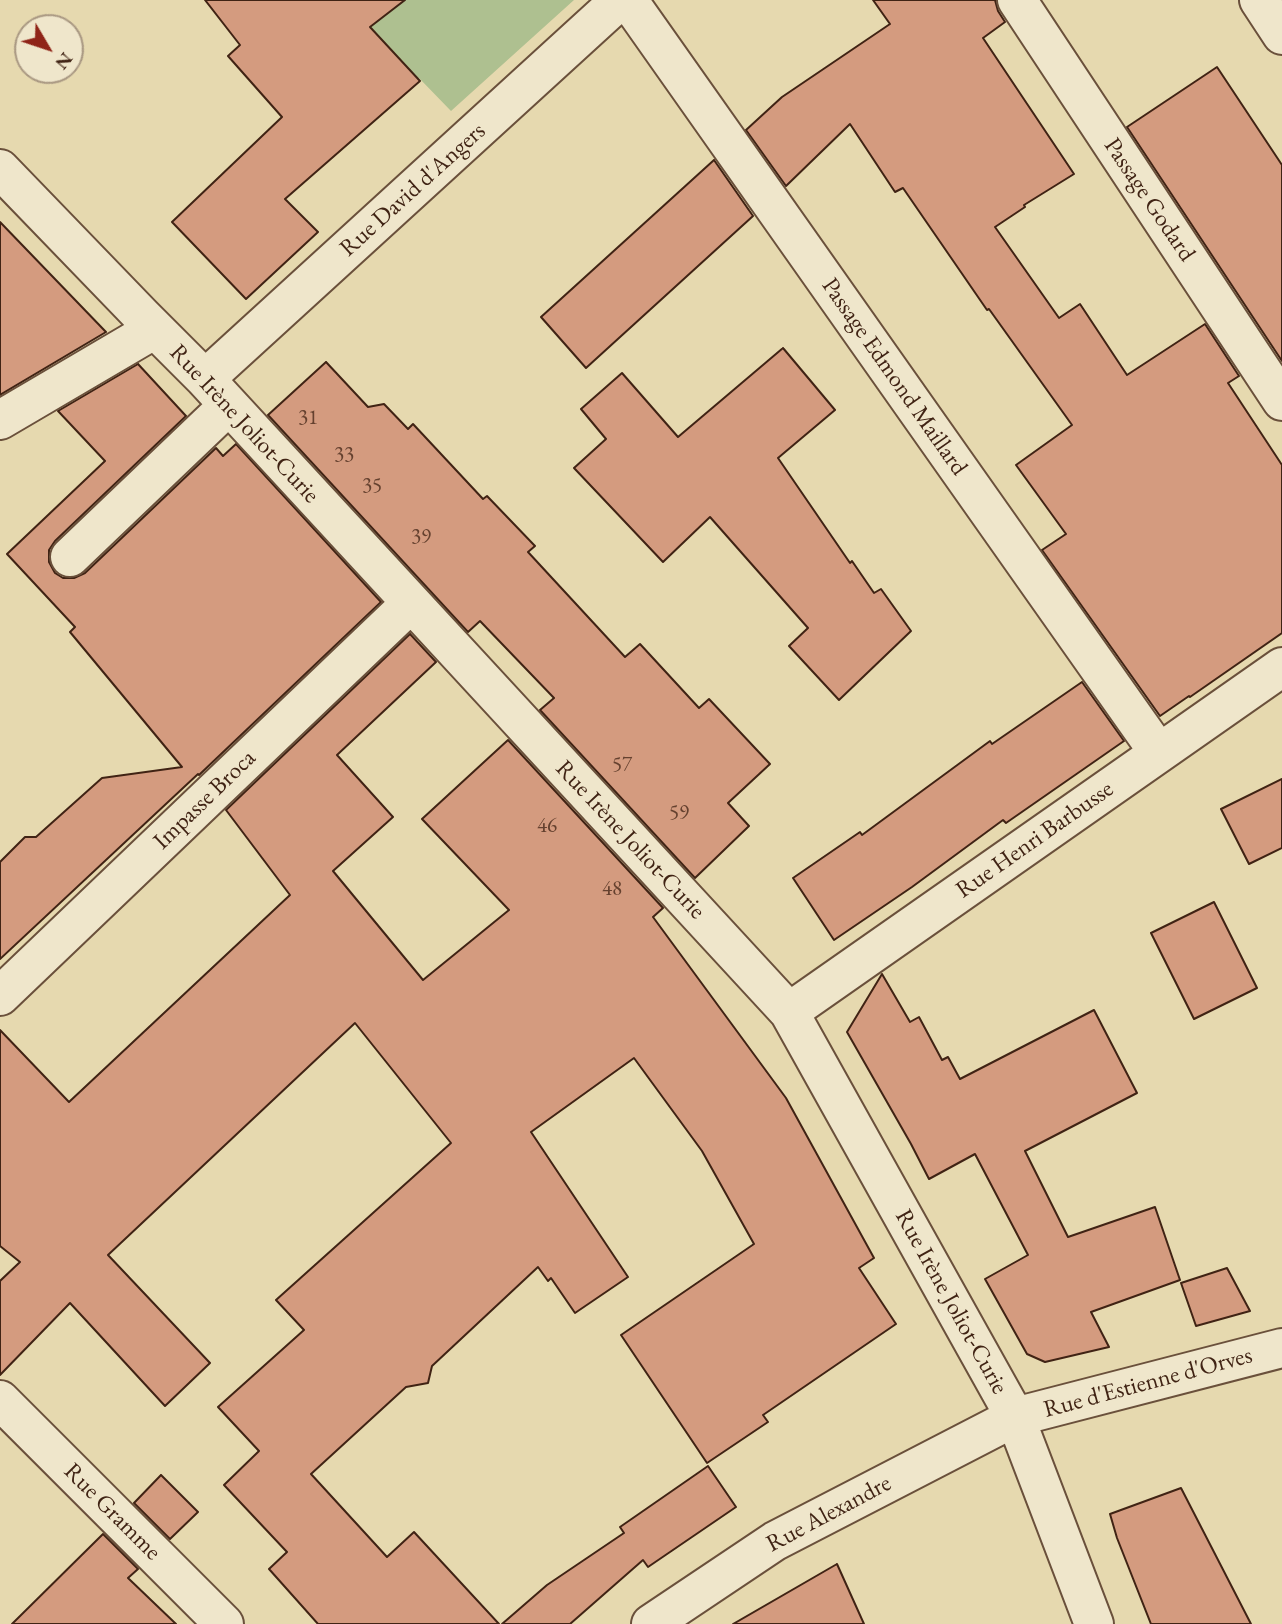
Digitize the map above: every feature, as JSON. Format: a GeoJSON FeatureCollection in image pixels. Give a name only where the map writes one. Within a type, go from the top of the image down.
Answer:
{"type":"FeatureCollection","features":[{"type":"Feature","properties":{"kind":"street","name":"Rue David d'Angers"},"geometry":{"type":"LineString","coordinates":[[70,557],[217,392],[620,0]]}},
{"type":"Feature","properties":{"kind":"street","name":"Passage Edmond Maillard"},"geometry":{"type":"LineString","coordinates":[[628,0],[1159,753]]}},
{"type":"Feature","properties":{"kind":"street","name":"Passage Godard"},"geometry":{"type":"LineString","coordinates":[[1017,0],[1282,401]]}},
{"type":"Feature","properties":{"kind":"street"},"geometry":{"type":"LineString","coordinates":[[1259,0],[1282,35]]}},
{"type":"Feature","properties":{"kind":"street","name":"Rue Irène Joliot-Curie"},"geometry":{"type":"LineString","coordinates":[[0,169],[217,392],[789,1012],[1015,1417],[1094,1624]]}},
{"type":"Feature","properties":{"kind":"street"},"geometry":{"type":"LineString","coordinates":[[0,420],[155,329]]}},
{"type":"Feature","properties":{"kind":"street","name":"Impasse Broca"},"geometry":{"type":"LineString","coordinates":[[0,996],[411,603]]}},
{"type":"Feature","properties":{"kind":"street","name":"Rue Henri Barbusse"},"geometry":{"type":"LineString","coordinates":[[789,1012],[1282,667]]}},
{"type":"Feature","properties":{"kind":"street","name":"Rue d'Estienne d'Orves"},"geometry":{"type":"LineString","coordinates":[[1015,1417],[1282,1348]]}},
{"type":"Feature","properties":{"kind":"street","name":"Rue Gramme"},"geometry":{"type":"LineString","coordinates":[[0,1400],[223,1624]]}},
{"type":"Feature","properties":{"kind":"street","name":"Rue Alexandre"},"geometry":{"type":"LineString","coordinates":[[651,1624],[775,1541],[1015,1417]]}},
{"type":"Feature","properties":{"kind":"green space"},"geometry":{"type":"Polygon","coordinates":[[[309,0],[574,0],[451,111],[419,78],[394,101],[309,0]]]}},
{"type":"Feature","properties":{"kind":"building"},"geometry":{"type":"Polygon","coordinates":[[[205,0],[405,0],[370,27],[420,81],[285,199],[318,232],[246,299],[172,222],[282,117],[228,56],[240,45],[205,0]]]}},
{"type":"Feature","properties":{"kind":"building"},"geometry":{"type":"Polygon","coordinates":[[[873,0],[995,0],[1005,22],[983,38],[1074,174],[1024,205],[1025,207],[995,227],[1059,318],[1080,304],[1127,375],[1205,324],[1239,376],[1228,383],[1282,465],[1282,633],[1160,716],[1042,550],[1066,534],[1016,465],[1072,425],[989,309],[987,310],[903,188],[895,192],[850,124],[786,186],[746,130],[782,97],[890,24],[873,0]]]}},
{"type":"Feature","properties":{"kind":"building"},"geometry":{"type":"Polygon","coordinates":[[[1217,67],[1282,165],[1282,361],[1127,127],[1217,67]]]}},
{"type":"Feature","properties":{"kind":"building"},"geometry":{"type":"Polygon","coordinates":[[[714,160],[753,216],[586,368],[541,317],[714,160]]]}},
{"type":"Feature","properties":{"kind":"building"},"geometry":{"type":"Polygon","coordinates":[[[0,222],[106,332],[0,395],[0,222]]]}},
{"type":"Feature","properties":{"kind":"building"},"geometry":{"type":"Polygon","coordinates":[[[783,348],[835,410],[778,458],[850,563],[852,561],[874,593],[881,589],[911,631],[839,700],[789,646],[808,628],[710,517],[663,562],[574,468],[606,439],[581,409],[622,373],[678,437],[783,348]]]}},
{"type":"Feature","properties":{"kind":"building"},"geometry":{"type":"Polygon","coordinates":[[[326,362],[368,407],[384,404],[408,429],[413,424],[483,499],[487,496],[535,546],[528,552],[625,657],[640,644],[699,708],[709,699],[770,764],[728,803],[749,826],[695,878],[540,710],[554,698],[480,621],[468,632],[268,415],[326,362]]]}},
{"type":"Feature","properties":{"kind":"building"},"geometry":{"type":"Polygon","coordinates":[[[138,364],[186,416],[55,541],[49,550],[49,562],[55,573],[63,578],[74,578],[85,573],[216,448],[223,456],[236,444],[381,602],[0,959],[0,862],[25,837],[36,837],[102,778],[182,767],[70,632],[75,627],[7,554],[105,461],[58,411],[138,364]]]}},
{"type":"Feature","properties":{"kind":"building"},"geometry":{"type":"Polygon","coordinates":[[[410,634],[436,662],[337,755],[393,817],[333,871],[423,980],[509,910],[422,819],[508,740],[663,908],[653,917],[786,1098],[874,1258],[859,1268],[896,1324],[763,1415],[768,1422],[707,1463],[621,1335],[754,1244],[702,1151],[634,1058],[531,1132],[628,1277],[575,1313],[551,1278],[548,1281],[538,1267],[432,1366],[428,1383],[406,1387],[311,1474],[387,1557],[414,1532],[499,1624],[318,1624],[269,1569],[287,1552],[224,1485],[259,1451],[218,1407],[304,1330],[276,1300],[451,1143],[355,1023],[108,1255],[210,1363],[165,1406],[70,1303],[0,1375],[0,1281],[20,1262],[0,1246],[0,1030],[69,1102],[290,895],[226,810],[410,634]]]}},
{"type":"Feature","properties":{"kind":"building"},"geometry":{"type":"Polygon","coordinates":[[[1082,682],[1124,741],[1006,823],[1003,820],[834,940],[793,878],[860,832],[862,835],[990,741],[992,744],[1082,682]]]}},
{"type":"Feature","properties":{"kind":"building"},"geometry":{"type":"Polygon","coordinates":[[[1282,779],[1282,848],[1249,864],[1221,809],[1282,779]]]}},
{"type":"Feature","properties":{"kind":"building"},"geometry":{"type":"Polygon","coordinates":[[[1214,902],[1257,988],[1194,1019],[1151,933],[1214,902]]]}},
{"type":"Feature","properties":{"kind":"building"},"geometry":{"type":"Polygon","coordinates":[[[882,974],[910,1022],[919,1017],[942,1060],[948,1057],[960,1079],[1094,1010],[1137,1093],[1025,1151],[1068,1237],[1155,1207],[1180,1280],[1091,1312],[1109,1347],[1045,1362],[1027,1354],[985,1279],[1028,1255],[975,1154],[929,1179],[847,1032],[882,974]]]}},
{"type":"Feature","properties":{"kind":"building"},"geometry":{"type":"Polygon","coordinates":[[[1227,1268],[1250,1311],[1196,1326],[1181,1283],[1227,1268]]]}},
{"type":"Feature","properties":{"kind":"building"},"geometry":{"type":"Polygon","coordinates":[[[708,1466],[736,1507],[648,1567],[643,1560],[570,1624],[502,1624],[547,1585],[624,1533],[620,1527],[708,1466]]]}},
{"type":"Feature","properties":{"kind":"building"},"geometry":{"type":"Polygon","coordinates":[[[161,1475],[198,1512],[170,1539],[134,1503],[161,1475]]]}},
{"type":"Feature","properties":{"kind":"building"},"geometry":{"type":"Polygon","coordinates":[[[1181,1488],[1251,1624],[1151,1624],[1110,1514],[1181,1488]]]}},
{"type":"Feature","properties":{"kind":"building"},"geometry":{"type":"Polygon","coordinates":[[[103,1534],[138,1569],[128,1578],[176,1624],[12,1624],[103,1534]]]}},
{"type":"Feature","properties":{"kind":"building"},"geometry":{"type":"Polygon","coordinates":[[[837,1564],[864,1624],[733,1624],[837,1564]]]}}]}
